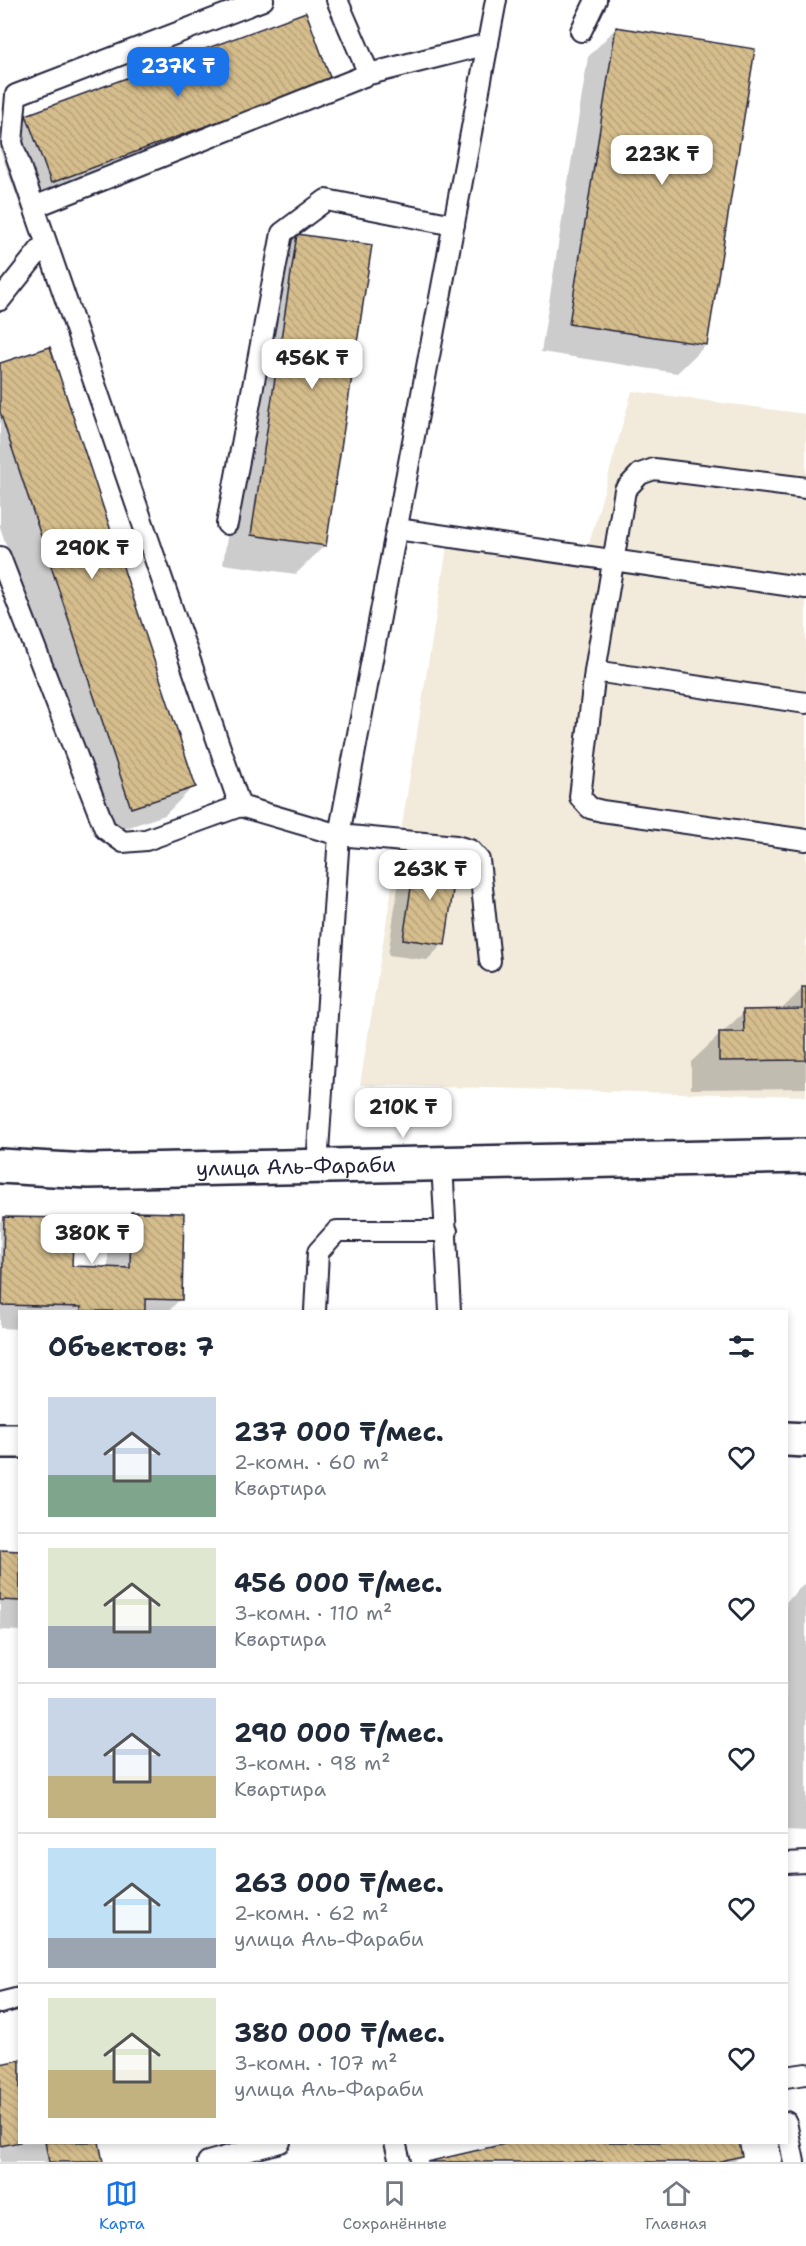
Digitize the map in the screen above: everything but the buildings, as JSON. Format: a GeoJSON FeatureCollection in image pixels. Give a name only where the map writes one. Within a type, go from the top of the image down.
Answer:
{"type":"FeatureCollection","features":[{"type":"Feature","properties":{"kind":"main road","name":"улица Аль-Фараби"},"geometry":{"type":"LineString","coordinates":[[0,1166],[88,1171],[806,1156]]}},
{"type":"Feature","properties":{"kind":"main road"},"geometry":{"type":"LineString","coordinates":[[788,1439],[806,1440]]}},
{"type":"Feature","properties":{"kind":"main road"},"geometry":{"type":"LineString","coordinates":[[0,1441],[18,1441]]}},
{"type":"Feature","properties":{"kind":"lane"},"geometry":{"type":"LineString","coordinates":[[240,806],[12,143],[16,95],[263,0]]}},
{"type":"Feature","properties":{"kind":"lane"},"geometry":{"type":"LineString","coordinates":[[337,0],[369,74]]}},
{"type":"Feature","properties":{"kind":"lane"},"geometry":{"type":"LineString","coordinates":[[317,1166],[339,835],[496,0]]}},
{"type":"Feature","properties":{"kind":"lane"},"geometry":{"type":"LineString","coordinates":[[582,31],[596,0]]}},
{"type":"Feature","properties":{"kind":"lane"},"geometry":{"type":"LineString","coordinates":[[34,207],[369,74],[488,44]]}},
{"type":"Feature","properties":{"kind":"lane"},"geometry":{"type":"LineString","coordinates":[[227,524],[282,233],[326,200],[454,225]]}},
{"type":"Feature","properties":{"kind":"lane"},"geometry":{"type":"LineString","coordinates":[[0,300],[46,242]]}},
{"type":"Feature","properties":{"kind":"lane"},"geometry":{"type":"LineString","coordinates":[[806,488],[654,469],[640,474],[625,490],[596,671],[580,797],[590,808],[806,840]]}},
{"type":"Feature","properties":{"kind":"lane"},"geometry":{"type":"LineString","coordinates":[[397,529],[613,562],[806,588]]}},
{"type":"Feature","properties":{"kind":"lane"},"geometry":{"type":"LineString","coordinates":[[0,557],[105,830],[123,842],[146,840],[240,806],[339,835],[456,846],[470,850],[479,860],[490,961]]}},
{"type":"Feature","properties":{"kind":"lane"},"geometry":{"type":"LineString","coordinates":[[596,671],[806,703]]}},
{"type":"Feature","properties":{"kind":"lane"},"geometry":{"type":"LineString","coordinates":[[442,1163],[450,1310]]}},
{"type":"Feature","properties":{"kind":"lane"},"geometry":{"type":"LineString","coordinates":[[315,1310],[318,1252],[337,1231],[447,1231]]}},
{"type":"Feature","properties":{"kind":"lane"},"geometry":{"type":"LineString","coordinates":[[788,1863],[806,1862]]}},
{"type":"Feature","properties":{"kind":"lane"},"geometry":{"type":"LineString","coordinates":[[0,2003],[18,1998]]}},
{"type":"Feature","properties":{"kind":"lane"},"geometry":{"type":"LineString","coordinates":[[788,2077],[806,2074]]}},
{"type":"Feature","properties":{"kind":"lane"},"geometry":{"type":"LineString","coordinates":[[788,2132],[794,2162]]}},
{"type":"Feature","properties":{"kind":"lane"},"geometry":{"type":"LineString","coordinates":[[208,2162],[273,2144]]}},
{"type":"Feature","properties":{"kind":"lane"},"geometry":{"type":"LineString","coordinates":[[396,2144],[400,2162]]}},
{"type":"Feature","properties":{"kind":"shaded area"},"geometry":{"type":"Polygon","coordinates":[[[632,391],[806,414],[806,1096],[360,1085],[447,547],[584,562],[632,391]]]}}]}
